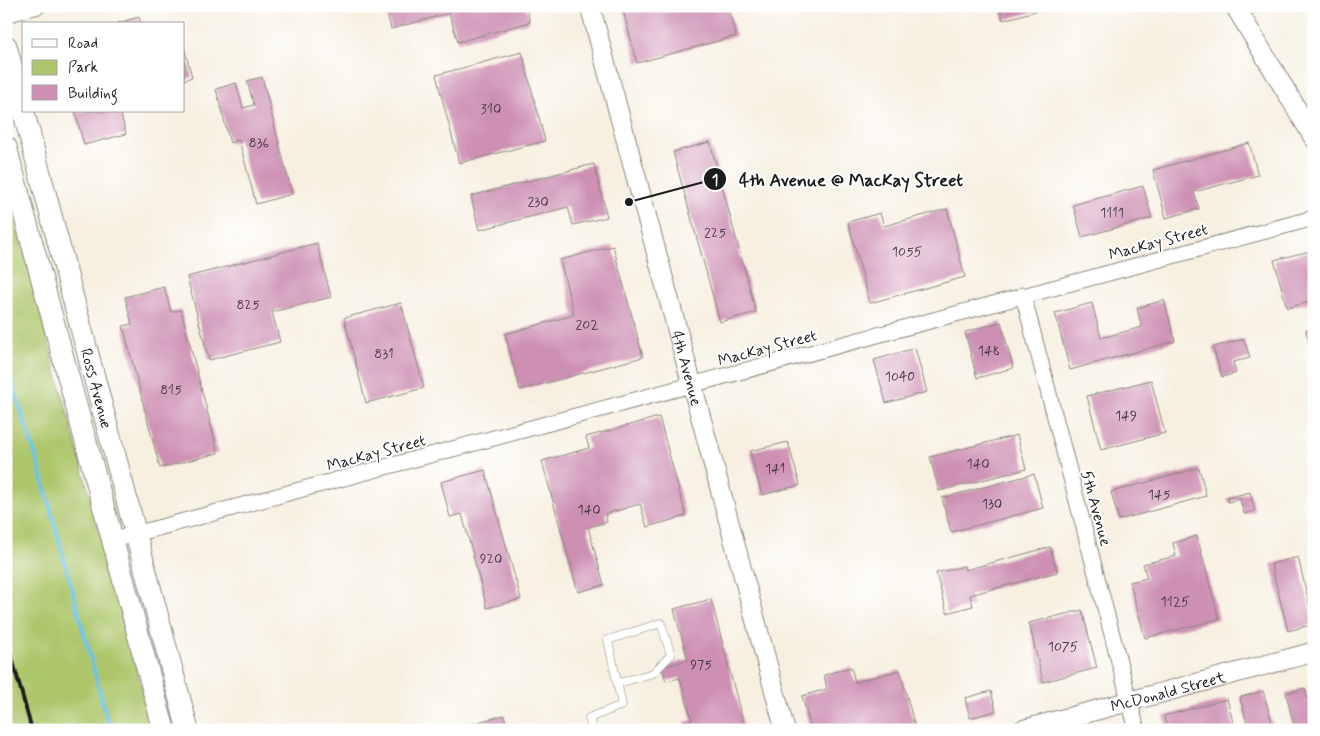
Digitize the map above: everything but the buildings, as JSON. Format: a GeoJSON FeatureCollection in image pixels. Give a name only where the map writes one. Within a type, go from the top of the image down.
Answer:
{"type":"FeatureCollection","features":[{"type":"Feature","properties":{"kind":"main road","name":"Ross Avenue"},"geometry":{"type":"LineString","coordinates":[[6,46],[22,107]]}},
{"type":"Feature","properties":{"kind":"main road","name":"Ross Avenue"},"geometry":{"type":"LineString","coordinates":[[23,112],[188,730]]}},
{"type":"Feature","properties":{"kind":"main road","name":"Ross Avenue"},"geometry":{"type":"LineString","coordinates":[[6,147],[164,730]]}},
{"type":"Feature","properties":{"kind":"street"},"geometry":{"type":"LineString","coordinates":[[6,14],[38,6]]}},
{"type":"Feature","properties":{"kind":"street","name":"4th Avenue"},"geometry":{"type":"LineString","coordinates":[[590,6],[785,730]]}},
{"type":"Feature","properties":{"kind":"street"},"geometry":{"type":"LineString","coordinates":[[1235,6],[1314,138]]}},
{"type":"Feature","properties":{"kind":"street","name":"MacKay Street"},"geometry":{"type":"LineString","coordinates":[[113,540],[692,386],[1023,294],[1314,218]]}},
{"type":"Feature","properties":{"kind":"street","name":"5th Avenue"},"geometry":{"type":"LineString","coordinates":[[1023,294],[1137,730]]}},
{"type":"Feature","properties":{"kind":"street","name":"McDonald Street"},"geometry":{"type":"LineString","coordinates":[[1022,730],[1314,652]]}},
{"type":"Feature","properties":{"kind":"lane"},"geometry":{"type":"LineString","coordinates":[[592,730],[589,718],[622,705],[619,683],[608,640],[661,623],[671,656],[653,674],[619,683]]}},
{"type":"Feature","properties":{"kind":"green space"},"geometry":{"type":"Polygon","coordinates":[[[6,185],[153,730],[8,730],[6,724],[6,185]]]}},
{"type":"Feature","properties":{"kind":"waterway"},"geometry":{"type":"LineString","coordinates":[[6,363],[39,466],[110,730]]}},
{"type":"Feature","properties":{"kind":"railway"},"geometry":{"type":"LineString","coordinates":[[6,637],[32,730]]}},
{"type":"Feature","properties":{"kind":"place","name":"4th Avenue @ MacKay Street"},"geometry":{"type":"Point","coordinates":[629,202]}}]}
